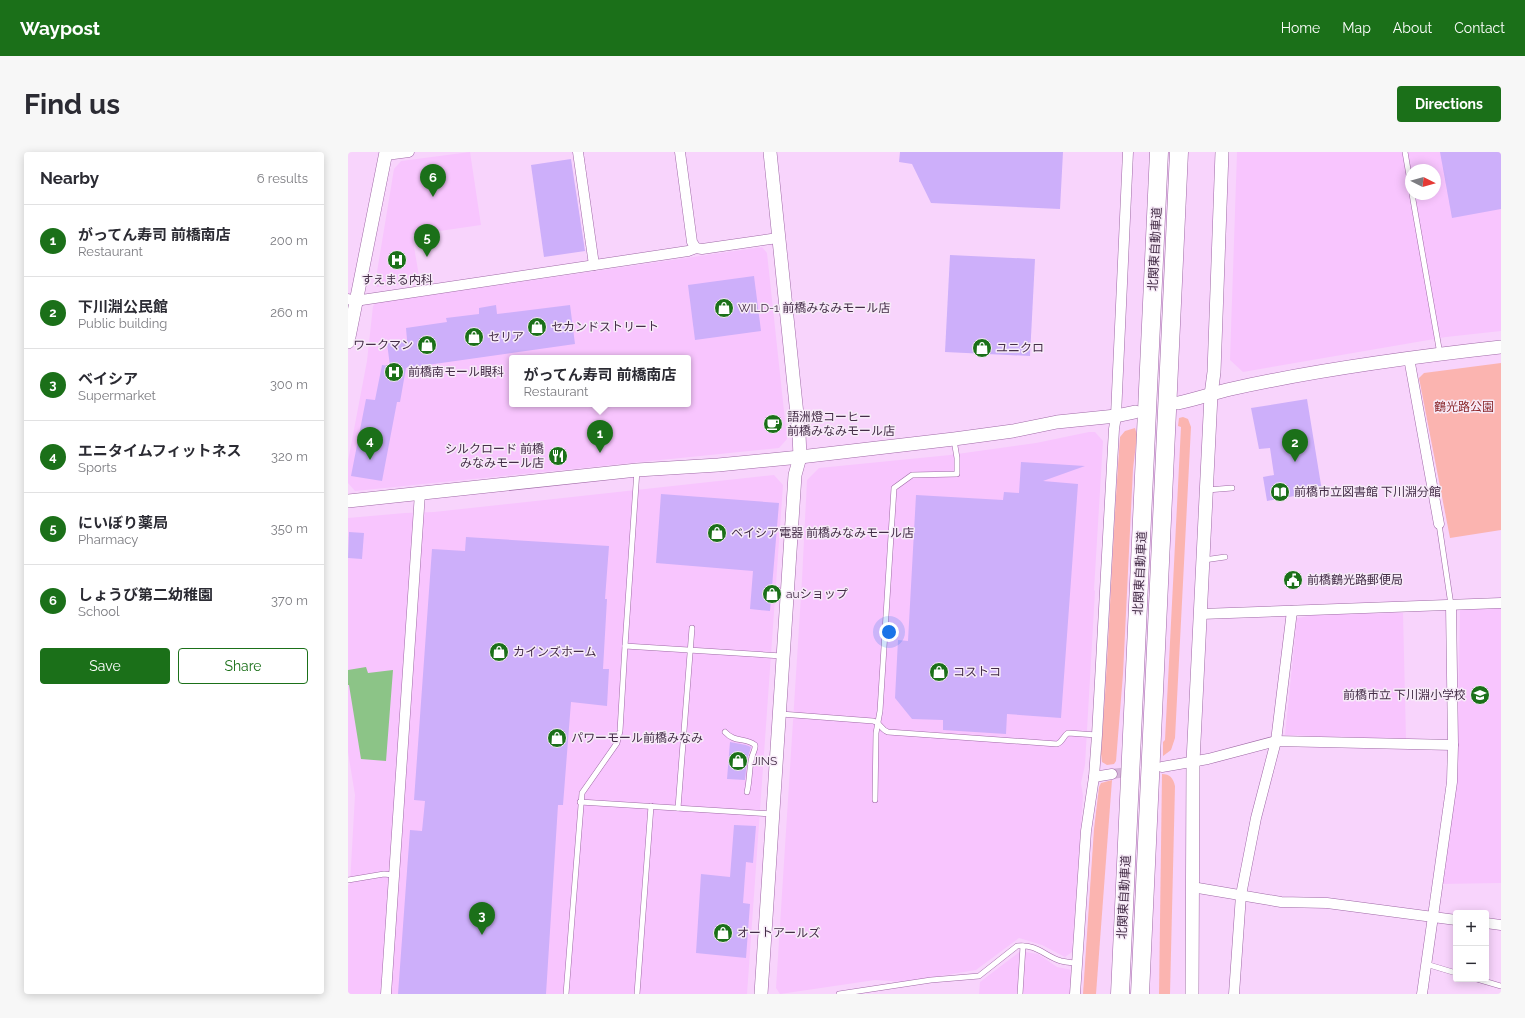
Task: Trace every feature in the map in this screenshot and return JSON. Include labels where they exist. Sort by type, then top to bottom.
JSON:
[{"type":"highway","name":"北関東自動車道","points":[[1120,994],[1159,152]]},
{"type":"highway","name":"北関東自動車道","points":[[1140,994],[1147,815],[1179,152]]},
{"type":"highway","points":[[1147,815],[1149,994]]},
{"type":"highway","points":[[1108,994],[1127,836]]},
{"type":"street","points":[[348,342],[352,300],[386,154],[409,152]]},
{"type":"street","points":[[578,152],[594,265]]},
{"type":"street","points":[[680,152],[692,242],[696,248]]},
{"type":"street","points":[[761,994],[795,475],[800,457],[799,434],[770,152]]},
{"type":"street","points":[[1075,994],[1086,831],[1094,777],[1097,735],[1114,429],[1116,416],[1128,152]]},
{"type":"street","points":[[1192,994],[1193,762],[1201,614],[1202,560],[1211,395],[1214,372],[1222,152]]},
{"type":"street","points":[[352,300],[688,251],[696,248],[702,249],[778,238]]},
{"type":"street","points":[[1178,403],[1326,371],[1409,358],[1501,347]]},
{"type":"street","points":[[1409,358],[1438,524]]},
{"type":"street","points":[[348,501],[637,470],[718,465],[800,457],[954,439],[1013,431],[1057,422],[1116,416],[1135,412]]},
{"type":"street","points":[[386,994],[420,493]]},
{"type":"street","points":[[1201,614],[1501,603]]},
{"type":"street","points":[[1422,994],[1452,782],[1453,745],[1451,605]]},
{"type":"street","points":[[1234,994],[1241,895],[1256,818],[1276,741],[1292,610]]},
{"type":"street","points":[[1162,767],[1193,762],[1276,741],[1453,745]]},
{"type":"street","points":[[1094,777],[1112,774]]},
{"type":"street","points":[[1192,887],[1281,902],[1327,903],[1453,920]]},
{"type":"street","points":[[1489,923],[1501,925]]},
{"type":"lane","points":[[1405,152],[1407,164]]},
{"type":"lane","points":[[1413,200],[1440,354]]},
{"type":"lane","points":[[875,800],[876,733],[881,699],[894,488],[912,475],[956,474],[957,458],[954,439]]},
{"type":"lane","points":[[566,994],[580,802],[582,793],[619,738],[637,470]]},
{"type":"lane","points":[[1207,490],[1232,488]]},
{"type":"lane","points":[[1438,524],[1451,605]]},
{"type":"lane","points":[[1202,560],[1225,557]]},
{"type":"lane","points":[[678,808],[692,628]]},
{"type":"lane","points":[[624,646],[783,656]]},
{"type":"lane","points":[[779,714],[873,720],[888,732],[1057,744],[1062,741],[1064,736],[1068,733],[1097,735]]},
{"type":"lane","points":[[725,732],[729,738],[751,742],[755,745],[747,792]]},
{"type":"lane","points":[[580,802],[773,814]]},
{"type":"lane","points":[[637,994],[651,806]]},
{"type":"lane","points":[[348,880],[384,874],[393,875]]},
{"type":"lane","points":[[839,994],[931,980],[979,976],[1017,946],[1038,949],[1062,961],[1077,963]]},
{"type":"lane","points":[[1020,994],[1024,946]]},
{"type":"lane","points":[[1426,964],[1453,972]]},
{"type":"lane","points":[[1487,982],[1501,986]]},
{"type":"shaded area","points":[[470,152],[481,225],[412,235],[420,282],[377,287],[375,284],[394,169],[401,161]]},
{"type":"shaded area","points":[[1237,152],[1501,152],[1501,331],[1446,337],[1243,372],[1230,360]]},
{"type":"shaded area","points":[[762,247],[767,253],[787,439],[779,448],[355,491],[348,483],[348,461],[367,361],[373,306],[376,303]]},
{"type":"shaded area","points":[[1095,432],[1103,441],[1085,765],[1081,783],[1083,796],[1072,952],[1065,957],[1042,945],[1019,938],[976,970],[905,982],[875,980],[780,994],[776,988],[807,480],[819,468],[950,455],[1036,443]]},
{"type":"shaded area","name":"パワーモール前橋みなみ","points":[[774,475],[783,485],[747,994],[348,994],[348,885],[350,884],[355,795],[348,752],[348,518],[434,512]]},
{"type":"shaded area","name":"前橋市立 下川淵小学校","points":[[1501,608],[1501,883],[1442,884],[1457,781],[1460,609]]},
{"type":"shaded area","points":[[1403,613],[1406,739],[1285,735],[1297,618],[1321,614]]},
{"type":"shaded area","points":[[366,667],[368,673],[393,670],[386,761],[361,759],[348,685],[348,670]]},
{"type":"shaded area","points":[[1022,950],[1018,994],[979,994],[980,982]]},
{"type":"shaded area","points":[[1025,952],[1038,954],[1057,967],[1072,970],[1070,994],[1022,994]]},
{"type":"green space","name":"鶴光路公園","points":[[1501,363],[1501,530],[1450,538],[1419,378],[1424,373]]},
{"type":"green space","points":[[1183,417],[1188,419],[1191,427],[1175,738],[1171,750],[1163,756],[1181,427],[1178,426],[1179,418]]},
{"type":"green space","points":[[1135,428],[1137,435],[1133,469],[1123,674],[1116,761],[1114,764],[1107,765],[1102,762],[1101,754],[1120,437],[1125,431]]},
{"type":"green space","points":[[1162,774],[1171,777],[1175,786],[1170,994],[1159,994]]},
{"type":"green space","points":[[1112,780],[1096,994],[1083,994],[1094,829],[1099,787],[1101,783]]},
{"type":"building","points":[[900,152],[1063,152],[1060,209],[931,203],[912,164],[899,162]]},
{"type":"building","points":[[1440,152],[1501,152],[1501,209],[1452,218]]},
{"type":"building","points":[[571,159],[585,251],[544,257],[531,165]]},
{"type":"building","points":[[950,255],[1035,259],[1030,356],[945,352]]},
{"type":"building","name":"WILD-1 前橋みなみモール店","points":[[754,276],[761,331],[695,340],[688,285]]},
{"type":"building","points":[[496,305],[497,314],[570,305],[575,344],[406,368],[400,402],[397,402],[382,481],[351,476],[366,399],[375,400],[382,365],[390,366],[387,343],[407,340],[406,328],[447,322],[446,318],[479,314],[479,308]]},
{"type":"building","points":[[1307,399],[1322,491],[1267,501],[1263,477],[1274,475],[1270,448],[1259,449],[1251,408]]},
{"type":"building","points":[[1021,462],[1085,466],[1043,481],[1078,484],[1061,718],[1007,714],[1006,734],[943,730],[943,720],[912,719],[895,698],[898,640],[908,641],[916,495],[1003,500],[1004,492],[1019,493]]},
{"type":"building","name":"ベイシア電器 前橋みなみモール店","points":[[661,494],[779,503],[770,611],[750,609],[753,571],[656,563]]},
{"type":"building","points":[[349,532],[364,533],[362,559],[348,558]]},
{"type":"building","points":[[466,537],[609,546],[605,599],[607,599],[603,669],[609,669],[607,706],[571,702],[563,805],[558,805],[546,994],[398,994],[410,830],[422,831],[425,801],[414,800],[432,549],[465,551]]},
{"type":"building","name":"JINS","points":[[730,742],[751,747],[747,760],[745,780],[727,779]]},
{"type":"building","name":"オートアールズ","points":[[734,825],[756,826],[753,863],[746,862],[743,903],[750,904],[746,958],[696,953],[701,874],[730,877]]},
{"type":"tunnel","points":[[1112,774],[1154,768]]},
{"type":"place","name":"しょうび第二幼稚園","points":[[433,197]]},
{"type":"place","name":"にいぼり薬局","points":[[427,257]]},
{"type":"place","name":"すえまる内科","points":[[397,260]]},
{"type":"place","name":"WILD-1 前橋みなみモール店","points":[[724,308]]},
{"type":"place","name":"セカンドストリート","points":[[537,327]]},
{"type":"place","name":"セリア","points":[[474,337]]},
{"type":"place","name":"ワークマン","points":[[427,345]]},
{"type":"place","name":"ユニクロ","points":[[982,348]]},
{"type":"place","name":"前橋南モール眼科","points":[[394,372]]},
{"type":"place","name":"語洲燈コーヒー 前橋みなみモール店","points":[[773,424]]},
{"type":"place","name":"がってん寿司 前橋南店","points":[[600,453]]},
{"type":"place","name":"シルクロード 前橋 みなみモール店","points":[[558,456]]},
{"type":"place","name":"エニタイムフィットネス","points":[[370,460]]},
{"type":"place","name":"下川淵公民館","points":[[1295,462]]},
{"type":"place","name":"前橋市立図書館 下川淵分館","points":[[1280,492]]},
{"type":"place","name":"ベイシア電器 前橋みなみモール店","points":[[717,533]]},
{"type":"place","name":"前橋鶴光路郵便局","points":[[1293,580]]},
{"type":"place","name":"auショップ","points":[[772,594]]},
{"type":"place","name":"カインズホーム","points":[[499,652]]},
{"type":"place","name":"コストコ","points":[[939,672]]},
{"type":"place","name":"前橋市立 下川淵小学校","points":[[1480,695]]},
{"type":"place","name":"パワーモール前橋みなみ","points":[[557,738]]},
{"type":"place","name":"JINS","points":[[738,761]]},
{"type":"place","name":"オートアールズ","points":[[723,933]]},
{"type":"place","name":"ベイシア","points":[[482,935]]}]
